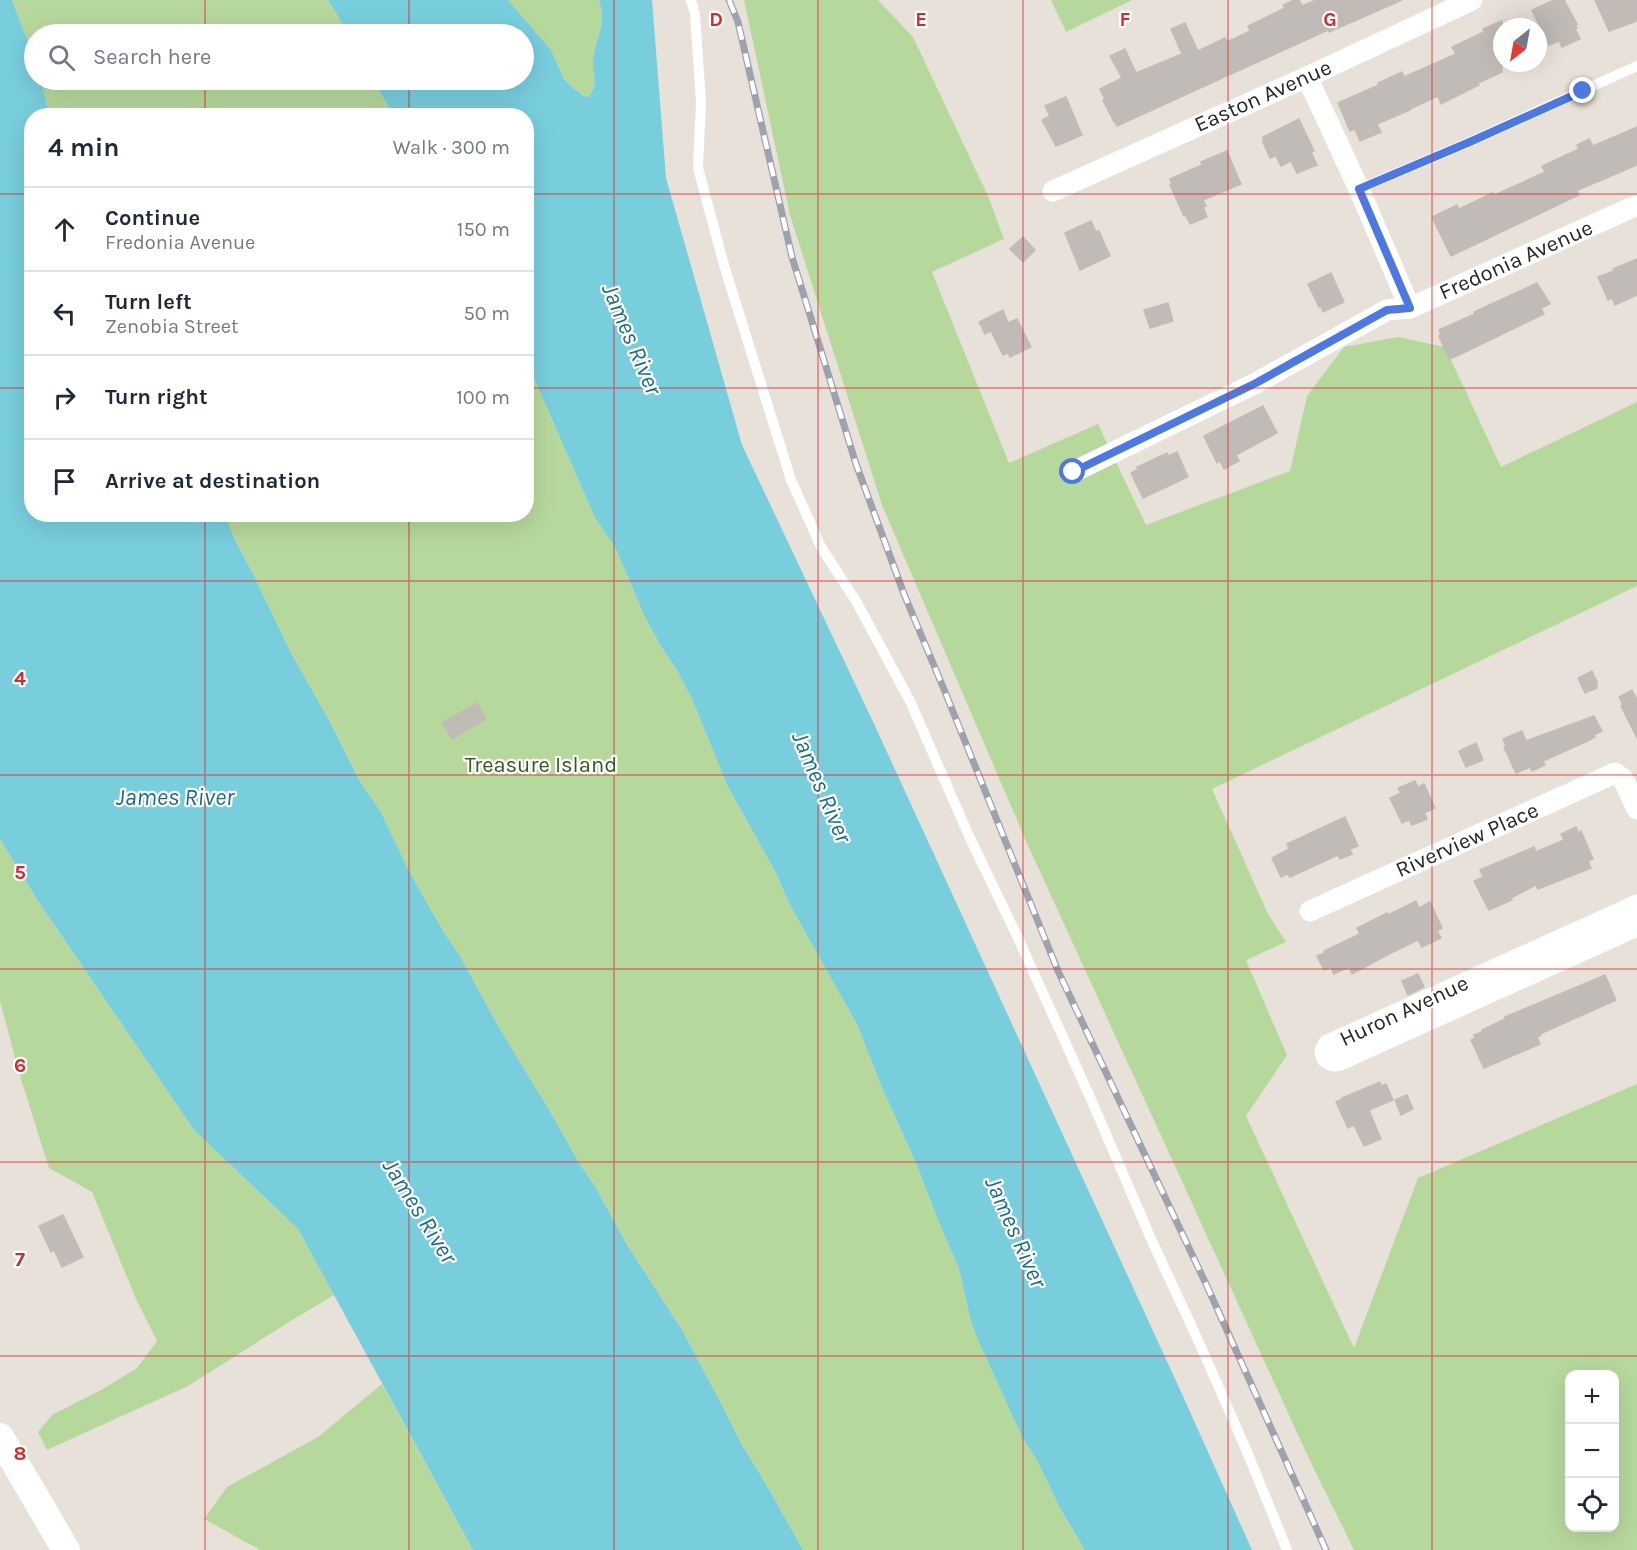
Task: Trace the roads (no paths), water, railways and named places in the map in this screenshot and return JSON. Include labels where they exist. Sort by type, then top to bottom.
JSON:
[{"type":"street","name":"Easton Avenue","points":[[1053,191],[1307,77],[1462,2]]},
{"type":"street","points":[[1307,77],[1359,189],[1410,308]]},
{"type":"street","name":"Fredonia Avenue","points":[[1073,472],[1256,383],[1387,310],[1410,308],[1637,205]]},
{"type":"street","name":"Riverview Place","points":[[1310,911],[1615,773],[1623,779],[1637,809]]},
{"type":"street","name":"Huron Avenue","points":[[1637,905],[1334,1042],[1328,1045],[1325,1052],[1327,1058],[1333,1061],[1340,1060],[1637,926]]},
{"type":"street","points":[[0,1437],[66,1550]]},
{"type":"lane","points":[[691,0],[695,14],[701,102],[698,168],[724,265],[791,480],[821,547],[856,601],[910,701],[969,836],[1081,1075],[1152,1241],[1203,1349],[1287,1550]]},
{"type":"lane","points":[[1359,189],[1472,141],[1637,66]]},
{"type":"water","name":"James River","points":[[0,0],[12,0],[24,32],[24,90],[43,90],[47,108],[24,108],[24,522],[228,522],[291,653],[329,720],[359,780],[381,812],[428,905],[460,956],[497,1024],[579,1163],[596,1188],[626,1243],[682,1330],[742,1445],[803,1550],[473,1550],[298,1229],[194,1130],[38,901],[0,839]]},
{"type":"water","name":"James River","points":[[328,0],[508,0],[529,24],[343,24]]},
{"type":"water","name":"James River","points":[[599,0],[652,0],[666,178],[742,445],[875,726],[1252,1550],[1085,1550],[1060,1508],[1038,1462],[1022,1437],[978,1340],[971,1322],[959,1269],[858,1026],[790,905],[776,873],[727,785],[692,699],[644,615],[615,547],[595,518],[534,378],[534,108],[389,108],[379,90],[534,90],[534,30],[551,50],[564,79],[588,97],[595,83],[594,55],[602,19]]},
{"type":"railway","points":[[729,0],[738,22],[792,257],[856,464],[904,594],[1058,971],[1206,1284],[1326,1550]]},
{"type":"park label","name":"Treasure Island","points":[[541,765]]}]
